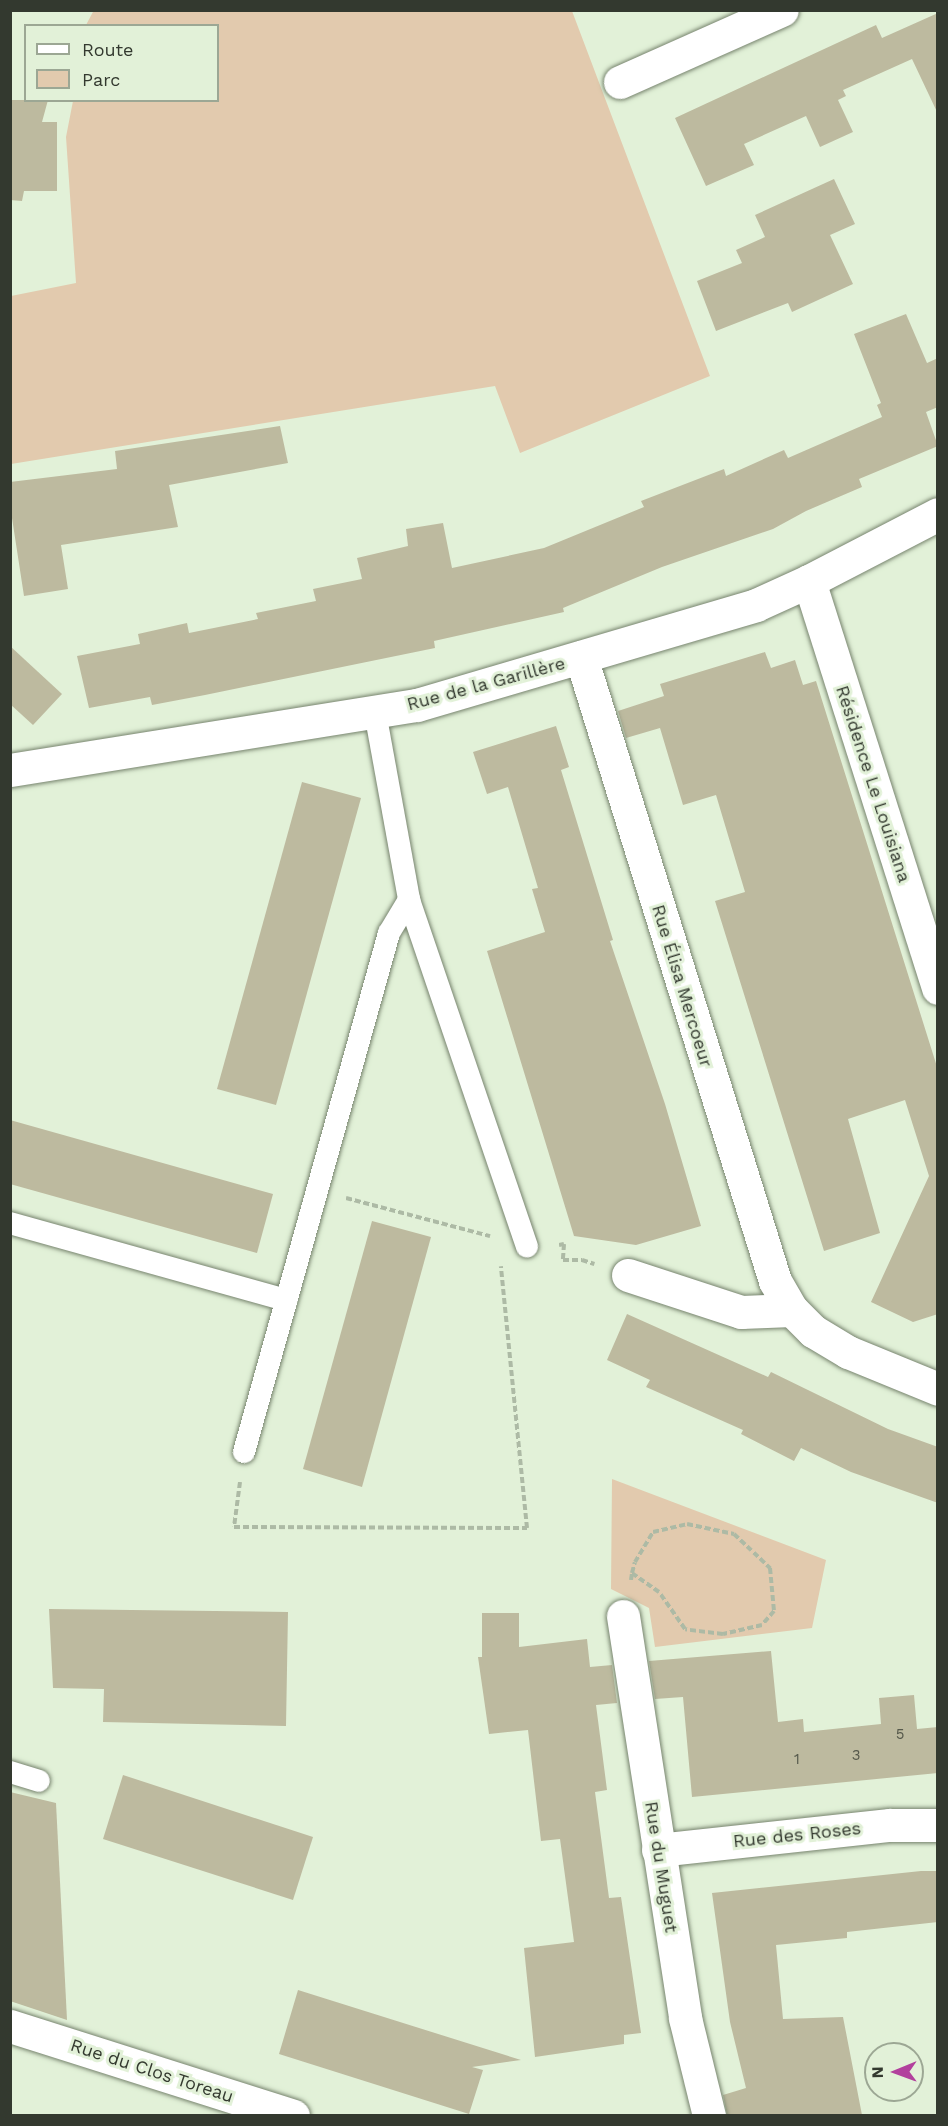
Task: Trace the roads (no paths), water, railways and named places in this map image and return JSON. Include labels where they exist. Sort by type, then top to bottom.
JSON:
[{"type":"street","points":[[620,82],[782,10]]},
{"type":"street","name":"Rue de la Garillère","points":[[10,770],[417,705],[756,605],[809,581],[938,514]]},
{"type":"street","name":"Résidence Le Louisiana","points":[[809,581],[938,988]]},
{"type":"street","name":"Rue Élisa Mercoeur","points":[[581,657],[775,1281],[792,1310],[813,1331],[848,1352],[938,1389]]},
{"type":"street","points":[[628,1275],[741,1312],[792,1310]]},
{"type":"street","name":"Rue du Muguet","points":[[623,1616],[685,2018],[709,2115]]},
{"type":"street","name":"Rue des Roses","points":[[658,1850],[890,1825],[938,1825]]},
{"type":"street","name":"Rue du Clos Toreau","points":[[10,2026],[293,2115]]},
{"type":"lane","points":[[375,712],[409,900],[527,1246]]},
{"type":"lane","points":[[244,1452],[389,933],[409,900]]},
{"type":"lane","points":[[10,1223],[286,1300]]},
{"type":"lane","points":[[10,1772],[39,1781]]}]
